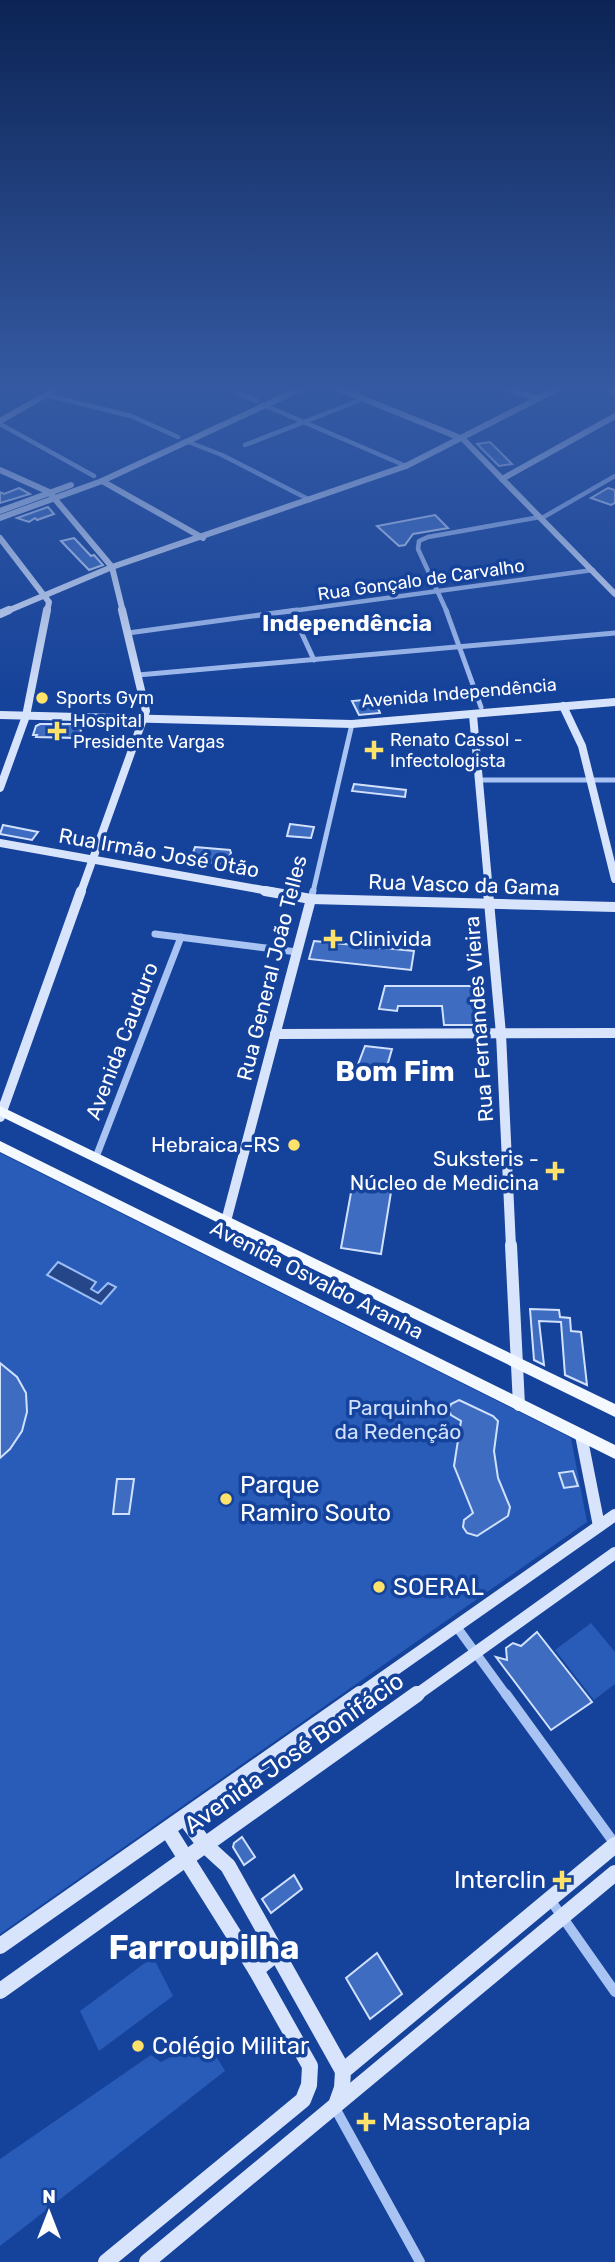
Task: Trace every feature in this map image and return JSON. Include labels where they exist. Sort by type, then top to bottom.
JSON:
[{"type":"main road","name":"Avenida Osvaldo Aranha","points":[[1,1113],[615,1411]]},
{"type":"main road","name":"Avenida Osvaldo Aranha","points":[[0,1146],[615,1451]]},
{"type":"street","points":[[1,1113],[146,711],[112,567],[49,495]]},
{"type":"street","points":[[0,519],[55,495]]},
{"type":"street","points":[[0,511],[57,495]]},
{"type":"street","points":[[126,495],[203,538]]},
{"type":"street","points":[[299,495],[310,500]]},
{"type":"street","points":[[0,614],[112,567],[325,495]]},
{"type":"street","points":[[519,495],[615,594]]},
{"type":"street","points":[[481,707],[440,592],[418,549],[419,541],[428,537],[542,516],[581,495]]},
{"type":"street","points":[[0,538],[49,602],[26,716],[0,788]]},
{"type":"street","name":"Rua Gonçalo de Carvalho","points":[[128,633],[593,570]]},
{"type":"street","points":[[292,612],[314,660]]},
{"type":"street","points":[[138,675],[615,634]]},
{"type":"street","name":"Avenida Independência","points":[[306,723],[615,695]]},
{"type":"street","name":"Avenida Independência","points":[[0,715],[352,724],[615,702]]},
{"type":"street","points":[[563,706],[582,746],[615,879]]},
{"type":"street","name":"Rua Fernandes Vieira","points":[[472,715],[501,1034],[519,1405]]},
{"type":"street","name":"Rua General João Telles","points":[[226,1221],[311,899],[352,724]]},
{"type":"street","points":[[480,780],[615,780]]},
{"type":"street","name":"Rua Irmão José Otão","points":[[0,843],[311,899]]},
{"type":"street","name":"Rua Vasco da Gama","points":[[311,899],[615,907]]},
{"type":"street","name":"Avenida Cauduro","points":[[155,934],[297,952]]},
{"type":"street","name":"Avenida Cauduro","points":[[96,1157],[181,937]]},
{"type":"street","points":[[275,1034],[615,1033]]},
{"type":"street","points":[[581,1435],[599,1526]]},
{"type":"street","name":"Avenida José Bonifácio","points":[[0,1946],[615,1515]]},
{"type":"street","name":"Avenida José Bonifácio","points":[[0,1991],[615,1553]]},
{"type":"street","points":[[343,2071],[615,1844],[456,1626]]},
{"type":"street","points":[[185,1818],[205,1845],[228,1867],[343,2071],[342,2088],[335,2108],[420,2262]]},
{"type":"street","points":[[106,2262],[303,2100],[309,2085],[310,2066],[257,1970],[168,1830]]},
{"type":"street","points":[[147,2262],[615,1873]]},
{"type":"street","points":[[548,1898],[615,1992]]},
{"type":"street","points":[[257,1970],[278,1952]]},
{"type":"green space","name":"Parquinho da Redenção","points":[[0,1153],[571,1438],[587,1522],[0,1934]]},
{"type":"green space","points":[[591,1623],[615,1652],[615,1684],[594,1700],[555,1650]]},
{"type":"green space","points":[[153,1957],[173,1996],[99,2051],[80,2011]]},
{"type":"green space","points":[[206,2039],[225,2071],[0,2246],[0,2159],[151,2055],[161,2062]]},
{"type":"shaded area","points":[[58,1262],[96,1282],[91,1289],[98,1293],[108,1283],[116,1287],[101,1304],[47,1275]]},
{"type":"building","points":[[0,495],[28,495],[0,503]]},
{"type":"building","points":[[597,495],[615,495],[615,503],[611,505],[591,498]]},
{"type":"building","points":[[48,507],[54,514],[29,522],[17,518]]},
{"type":"building","points":[[435,515],[448,528],[413,534],[405,545],[399,546],[377,526]]},
{"type":"building","points":[[74,538],[103,565],[89,570],[61,541]]},
{"type":"building","points":[[374,699],[380,713],[359,715],[352,701]]},
{"type":"building","name":"Hospital Presidente Vargas","points":[[78,724],[82,727],[79,736],[74,738],[36,737],[37,735],[33,735],[36,726]]},
{"type":"building","points":[[354,784],[406,790],[405,797],[352,791]]},
{"type":"building","points":[[290,824],[314,827],[311,838],[287,836]]},
{"type":"building","points":[[3,825],[38,832],[32,840],[0,834]]},
{"type":"building","points":[[195,847],[230,850],[231,853],[226,864],[190,861]]},
{"type":"building","points":[[314,941],[414,951],[411,970],[309,959]]},
{"type":"building","points":[[385,986],[480,986],[487,1025],[444,1025],[442,1006],[398,1006],[397,1011],[379,1009]]},
{"type":"building","points":[[365,1046],[392,1049],[383,1080],[354,1075]]},
{"type":"building","points":[[352,1187],[391,1192],[381,1254],[341,1248]]},
{"type":"building","points":[[530,1309],[559,1310],[560,1317],[570,1318],[571,1331],[581,1332],[587,1385],[565,1375],[561,1322],[539,1321],[544,1365],[534,1360]]},
{"type":"building","points":[[0,1363],[17,1377],[26,1393],[27,1412],[22,1431],[0,1458]]},
{"type":"building","points":[[459,1400],[498,1421],[494,1451],[498,1478],[510,1507],[508,1516],[477,1536],[467,1533],[463,1527],[464,1520],[473,1513],[454,1466],[461,1421],[451,1415],[449,1410],[451,1404]]},
{"type":"building","points":[[573,1471],[578,1486],[564,1488],[559,1473]]},
{"type":"building","points":[[117,1479],[134,1479],[129,1514],[113,1514]]},
{"type":"building","points":[[537,1632],[592,1702],[551,1730],[496,1657],[507,1660],[506,1648],[513,1643],[521,1646]]},
{"type":"building","points":[[242,1837],[255,1857],[244,1865],[233,1847]]},
{"type":"building","points":[[294,1875],[302,1889],[271,1913],[262,1899]]},
{"type":"building","points":[[377,1953],[402,1994],[370,2019],[346,1978]]},
{"type":"place","name":"Sports Gym","points":[[42,698]]},
{"type":"place","name":"Hospital Presidente Vargas","points":[[57,731]]},
{"type":"place","name":"Renato Cassol - Infectologista","points":[[374,750]]},
{"type":"place","name":"Clinivida","points":[[333,939]]},
{"type":"place","name":"Hebraica -RS","points":[[294,1145]]},
{"type":"place","name":"Suksteris - Núcleo de Medicina","points":[[555,1171]]},
{"type":"place","name":"Parque Ramiro Souto","points":[[226,1499]]},
{"type":"place","name":"SOERAL","points":[[379,1587]]},
{"type":"place","name":"Interclin","points":[[562,1880]]},
{"type":"place","name":"Colégio Militar","points":[[138,2046]]},
{"type":"place","name":"Massoterapia","points":[[366,2122]]},
{"type":"district","name":"Independência","points":[[347,623]]},
{"type":"district","name":"Bom Fim","points":[[395,1071]]},
{"type":"district","name":"Farroupilha","points":[[204,1947]]}]
